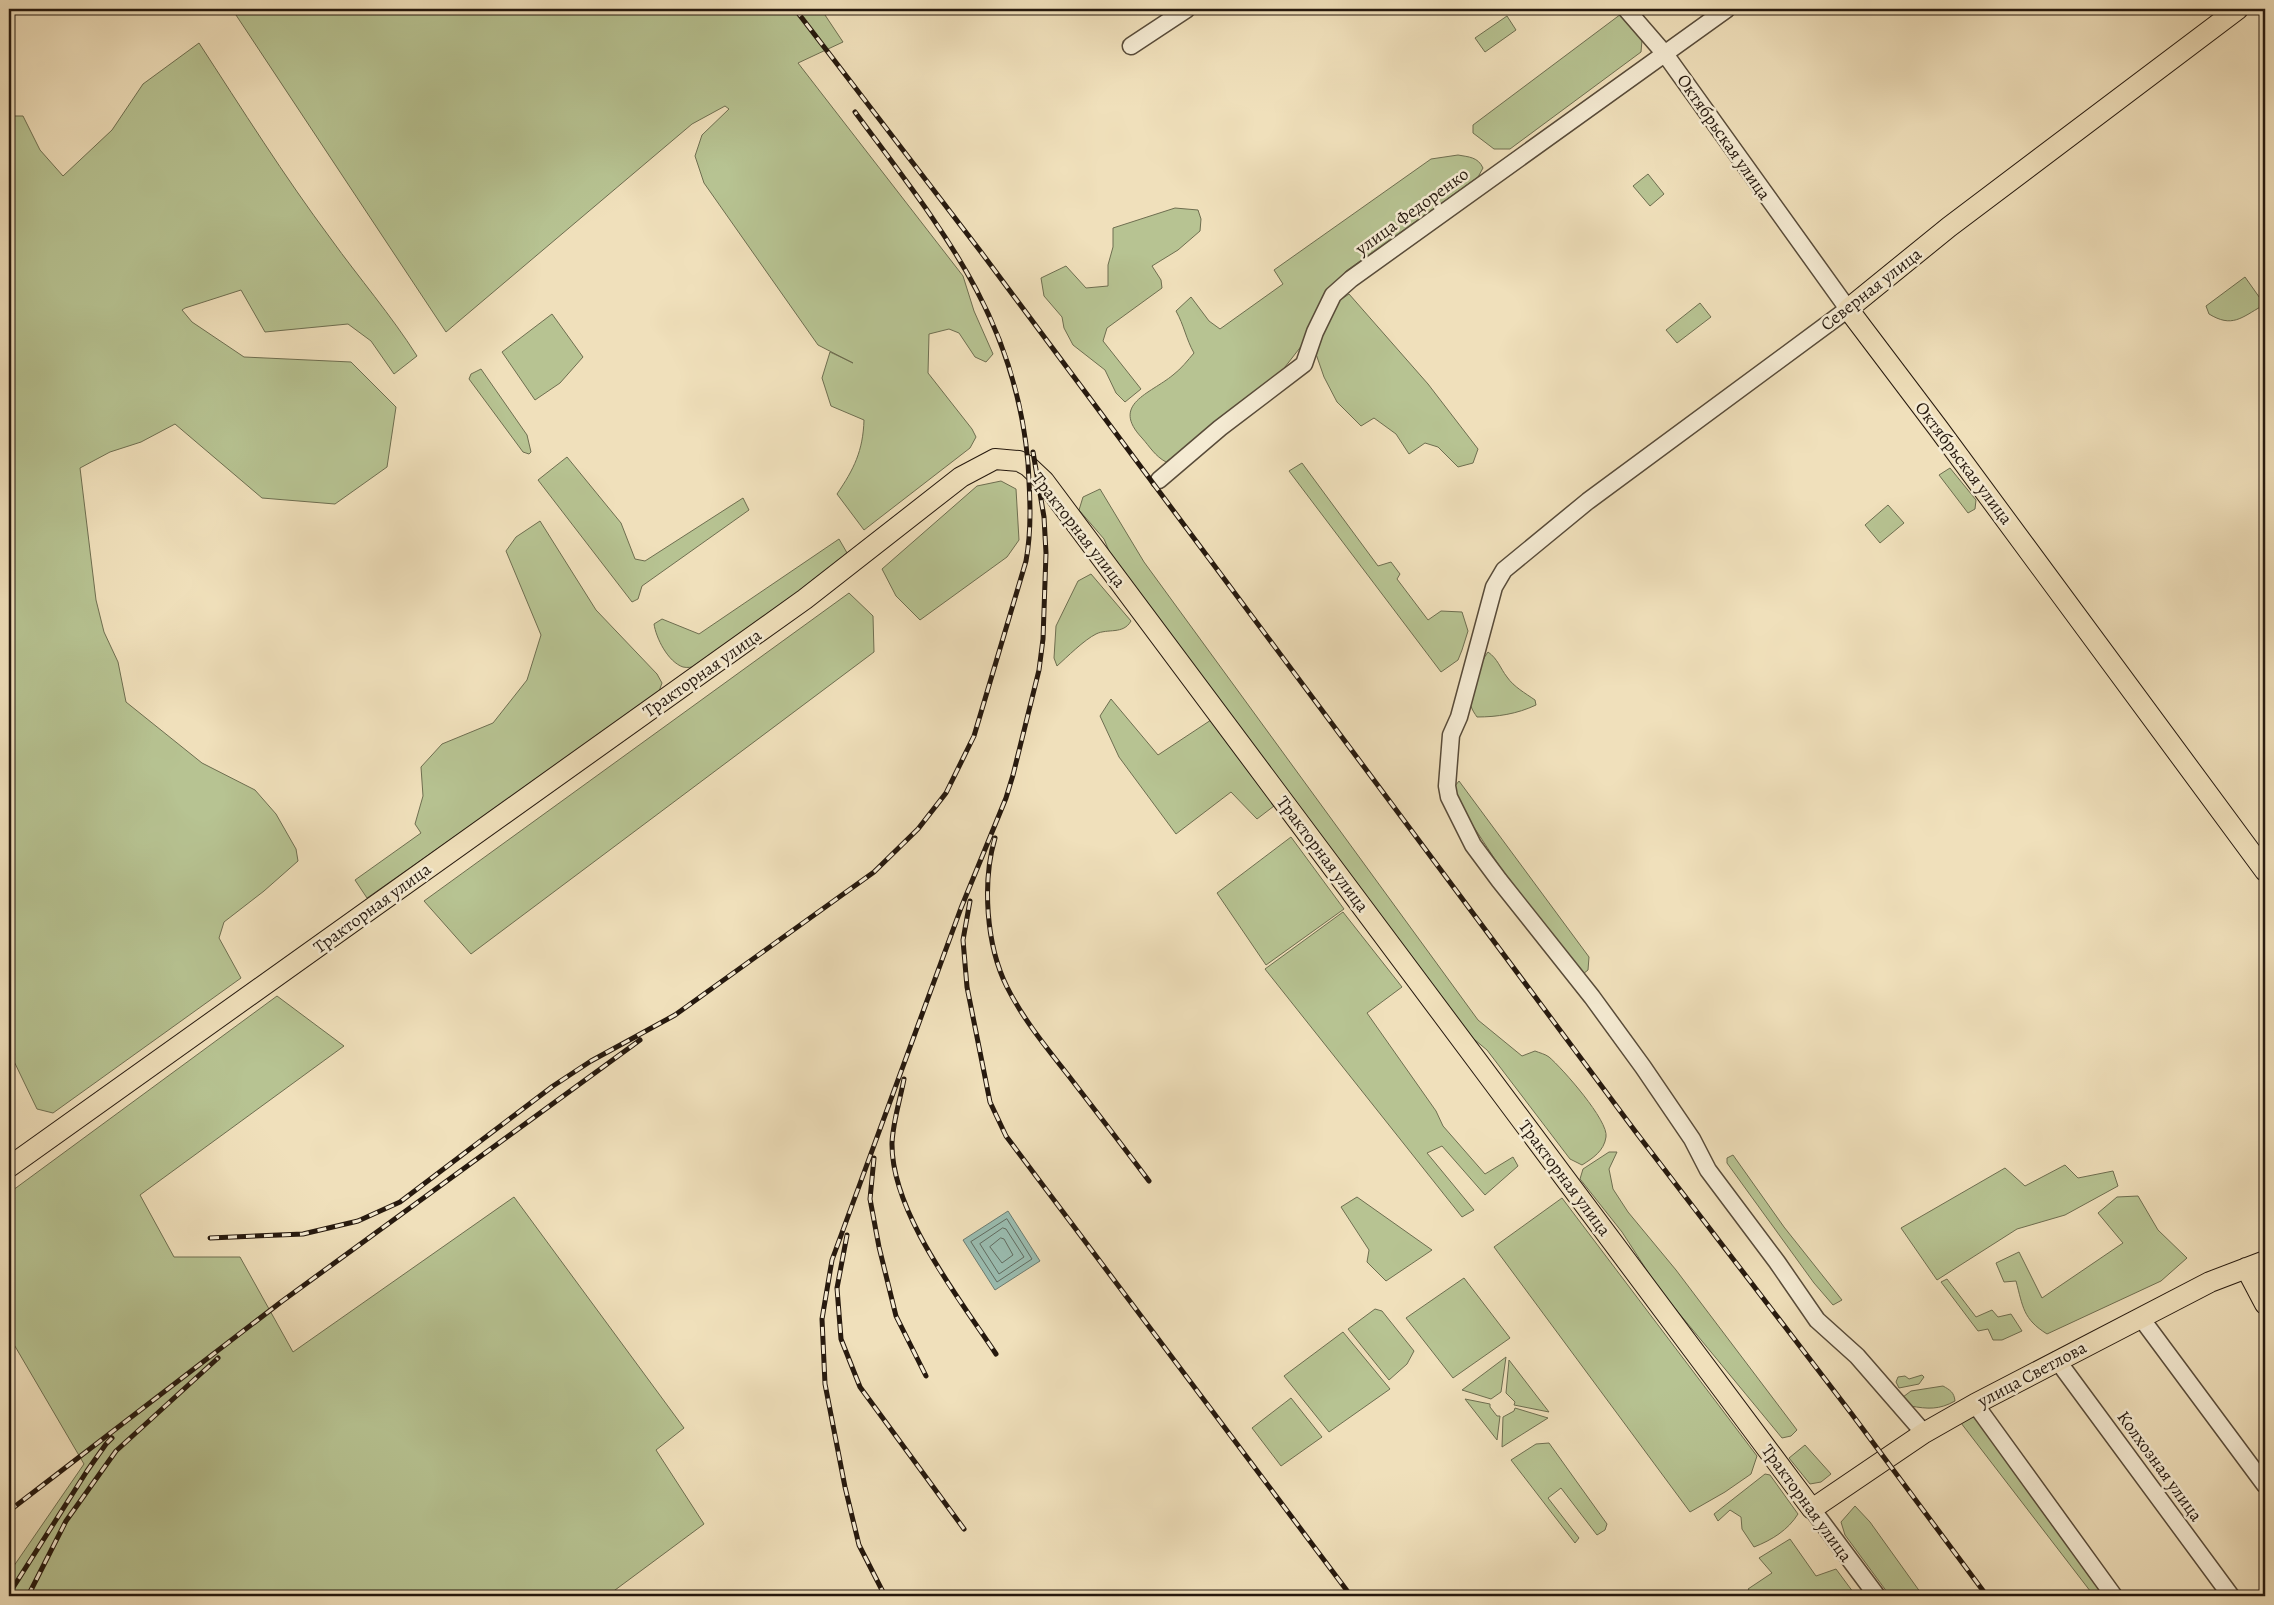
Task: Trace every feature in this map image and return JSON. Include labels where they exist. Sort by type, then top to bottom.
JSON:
[{"type":"main road","name":"Северная улица","points":[[1848,309],[1949,227],[2238,9]]},
{"type":"main road","name":"Октябрьская улица","points":[[1848,309],[2265,871]]},
{"type":"main road","name":"Тракторная улица","points":[[9,1167],[805,600],[961,477],[995,460],[1019,461],[1028,466],[1044,481],[1812,1509]]},
{"type":"main road","name":"улица Светлова","points":[[1812,1509],[1924,1433],[1975,1404],[2210,1282],[2265,1261]]},
{"type":"main road","points":[[2246,1268],[2265,1304]]},
{"type":"street","points":[[1131,46],[1187,9]]},
{"type":"street","name":"Октябрьская улица","points":[[1626,9],[1665,54],[1848,309]]},
{"type":"street","name":"улица Федоренко","points":[[1159,480],[1220,428],[1304,364],[1315,332],[1333,295],[1351,280],[1727,9]]},
{"type":"street","name":"Северная улица","points":[[1848,309],[1596,495],[1504,570],[1494,587],[1459,717],[1451,735],[1447,786],[1449,798],[1474,844],[1494,873],[1592,997],[1643,1067],[1692,1139],[1708,1170],[1777,1262],[1817,1320],[1856,1356],[1924,1433]]},
{"type":"street","points":[[2141,1318],[2265,1485]]},
{"type":"street","name":"Колхозная улица","points":[[2057,1360],[2231,1596]]},
{"type":"street","points":[[1975,1404],[2114,1596]]},
{"type":"street","name":"Тракторная улица","points":[[1812,1509],[1877,1596]]},
{"type":"green space","points":[[232,9],[821,9],[843,42],[798,63],[963,276],[974,311],[993,354],[986,362],[975,357],[959,333],[949,329],[929,334],[928,373],[972,429],[976,437],[970,448],[864,530],[837,494],[860,450],[864,420],[831,406],[822,378],[830,352],[853,363],[818,345],[704,183],[695,156],[702,135],[729,109],[725,106],[692,124],[446,332]]},
{"type":"green space","points":[[1621,14],[1642,40],[1641,52],[1510,149],[1494,149],[1473,133],[1473,125]]},
{"type":"green space","points":[[1507,16],[1516,30],[1485,52],[1475,38]]},
{"type":"green space","points":[[199,43],[297,191],[417,356],[394,374],[371,341],[348,324],[265,332],[241,290],[185,308],[182,310],[192,322],[244,357],[351,362],[396,407],[387,467],[335,504],[262,498],[175,424],[141,442],[110,452],[80,468],[96,600],[104,632],[118,662],[126,702],[202,763],[255,790],[276,814],[296,849],[298,861],[264,891],[224,922],[219,938],[241,978],[53,1113],[37,1109],[9,1051],[9,116],[23,116],[40,150],[63,176],[112,130],[143,84]]},
{"type":"green space","points":[[1458,155],[1473,158],[1481,164],[1483,168],[1478,177],[1346,271],[1326,296],[1306,340],[1278,376],[1166,462],[1162,460],[1133,426],[1130,416],[1132,408],[1137,401],[1176,373],[1194,353],[1176,311],[1191,297],[1209,321],[1220,329],[1283,284],[1274,270],[1431,159]]},
{"type":"green space","points":[[1648,174],[1664,194],[1650,206],[1633,186]]},
{"type":"green space","points":[[1175,208],[1198,210],[1201,219],[1200,231],[1178,250],[1152,266],[1161,280],[1162,288],[1107,328],[1103,341],[1141,389],[1125,402],[1116,393],[1105,370],[1073,345],[1064,328],[1062,317],[1044,296],[1041,278],[1066,266],[1086,288],[1108,286],[1108,265],[1113,247],[1113,228]]},
{"type":"green space","points":[[2245,277],[2262,301],[2262,306],[2236,320],[2230,321],[2209,314],[2206,306]]},
{"type":"green space","points":[[1349,294],[1428,384],[1478,449],[1473,463],[1458,467],[1438,447],[1425,443],[1409,454],[1396,434],[1374,418],[1361,426],[1337,402],[1324,377],[1316,354],[1322,331],[1336,303]]},
{"type":"green space","points":[[1700,303],[1711,317],[1677,343],[1666,330]]},
{"type":"green space","points":[[552,314],[583,357],[560,383],[535,400],[502,352]]},
{"type":"green space","points":[[481,369],[527,435],[531,452],[529,454],[523,452],[469,379],[471,374]]},
{"type":"green space","points":[[567,457],[621,523],[635,559],[645,561],[743,498],[749,510],[642,586],[638,599],[632,602],[538,480]]},
{"type":"green space","points":[[1302,463],[1378,566],[1391,562],[1400,574],[1397,579],[1428,620],[1441,611],[1462,612],[1468,631],[1458,660],[1441,672],[1289,471]]},
{"type":"green space","points":[[1950,468],[1976,500],[1975,509],[1968,513],[1939,475]]},
{"type":"green space","points":[[1001,481],[1016,489],[1019,540],[1007,557],[920,620],[896,596],[882,569],[977,486]]},
{"type":"green space","points":[[1100,489],[1144,562],[1478,1020],[1522,1056],[1535,1051],[1549,1057],[1574,1083],[1593,1108],[1605,1129],[1606,1137],[1603,1146],[1590,1160],[1582,1165],[1570,1159],[1487,1050],[1469,1035],[1109,551],[1104,539],[1079,510],[1083,497]]},
{"type":"green space","points":[[1888,505],[1904,523],[1880,543],[1865,525]]},
{"type":"green space","points":[[540,521],[596,610],[657,674],[662,683],[658,694],[367,898],[355,880],[421,833],[415,824],[423,796],[421,767],[442,744],[493,723],[527,680],[541,635],[506,551],[516,537]]},
{"type":"green space","points":[[839,539],[850,558],[696,667],[685,667],[678,664],[672,660],[664,649],[657,636],[654,624],[662,619],[699,634]]},
{"type":"green space","points":[[1091,574],[1131,621],[1120,630],[1101,632],[1091,637],[1057,666],[1054,658],[1056,626],[1078,581]]},
{"type":"green space","points":[[849,593],[873,616],[874,652],[471,954],[424,901]]},
{"type":"green space","points":[[1488,652],[1497,661],[1510,681],[1535,700],[1536,705],[1522,711],[1477,717],[1471,706],[1472,693],[1479,670]]},
{"type":"green space","points":[[1111,699],[1158,755],[1211,720],[1274,806],[1257,819],[1231,792],[1176,834],[1119,757],[1100,716]]},
{"type":"green space","points":[[1459,781],[1589,957],[1588,970],[1583,974],[1500,867],[1458,803],[1455,786]]},
{"type":"green space","points":[[1291,837],[1344,909],[1266,965],[1217,893]]},
{"type":"green space","points":[[1343,912],[1402,987],[1367,1013],[1436,1111],[1443,1126],[1485,1174],[1513,1157],[1518,1166],[1485,1195],[1442,1146],[1427,1153],[1474,1210],[1462,1217],[1265,969]]},
{"type":"green space","points":[[277,996],[344,1046],[140,1195],[174,1257],[240,1257],[293,1352],[514,1197],[684,1428],[656,1450],[704,1524],[607,1596],[9,1596],[9,1573],[84,1464],[9,1336],[9,1193]]},
{"type":"green space","points":[[1609,1152],[1617,1152],[1609,1169],[1613,1189],[1628,1212],[1676,1270],[1797,1430],[1791,1436],[1782,1438],[1659,1289],[1622,1232],[1580,1179],[1583,1169]]},
{"type":"green space","points":[[1733,1155],[1784,1227],[1842,1300],[1833,1305],[1814,1283],[1727,1163],[1727,1158]]},
{"type":"green space","points":[[2065,1165],[2078,1178],[2113,1171],[2118,1186],[2065,1215],[2017,1229],[1937,1280],[1901,1228],[2005,1168],[2025,1186]]},
{"type":"green space","points":[[2138,1196],[2158,1230],[2187,1258],[2161,1281],[2047,1334],[2033,1323],[2025,1312],[2016,1281],[2004,1282],[1996,1263],[2019,1252],[2042,1298],[2123,1243],[2098,1213],[2117,1197]]},
{"type":"green space","points":[[1357,1197],[1432,1250],[1386,1281],[1367,1262],[1369,1250],[1341,1207]]},
{"type":"green space","points":[[1562,1198],[1757,1456],[1751,1474],[1725,1492],[1690,1512],[1494,1247]]},
{"type":"green space","points":[[1464,1278],[1510,1338],[1453,1378],[1406,1318]]},
{"type":"green space","points":[[1947,1279],[1976,1317],[1992,1310],[1998,1317],[2011,1314],[2022,1331],[2002,1340],[1993,1340],[1988,1329],[1978,1331],[1941,1282]]},
{"type":"green space","points":[[1375,1309],[1382,1311],[1414,1351],[1407,1364],[1389,1380],[1348,1329]]},
{"type":"green space","points":[[1343,1332],[1390,1389],[1329,1432],[1284,1376]]},
{"type":"green space","points":[[1506,1357],[1501,1392],[1491,1399],[1462,1390]]},
{"type":"green space","points":[[1509,1360],[1549,1412],[1514,1405],[1515,1402],[1506,1393]]},
{"type":"green space","points":[[1922,1375],[1924,1377],[1919,1384],[1899,1388],[1896,1382],[1898,1377],[1905,1376],[1909,1379]]},
{"type":"green space","points":[[1943,1386],[1954,1395],[1955,1401],[1944,1406],[1928,1408],[1910,1406],[1903,1397],[1911,1391]]},
{"type":"green space","points":[[1291,1398],[1322,1437],[1281,1466],[1252,1428]]},
{"type":"green space","points":[[1465,1399],[1490,1404],[1490,1407],[1497,1416],[1500,1416],[1497,1440]]},
{"type":"green space","points":[[1515,1408],[1548,1418],[1502,1447],[1503,1417],[1514,1411]]},
{"type":"green space","points":[[1975,1414],[2109,1596],[2094,1596],[1961,1423]]},
{"type":"green space","points":[[1549,1443],[1607,1524],[1605,1530],[1597,1535],[1561,1488],[1548,1498],[1579,1538],[1575,1543],[1511,1460],[1536,1444]]},
{"type":"green space","points":[[1805,1445],[1831,1474],[1821,1482],[1810,1484],[1789,1458]]},
{"type":"green space","points":[[1765,1474],[1770,1475],[1798,1514],[1779,1534],[1754,1547],[1742,1529],[1741,1517],[1730,1510],[1718,1521],[1714,1514]]},
{"type":"green space","points":[[1855,1506],[1870,1522],[1923,1596],[1890,1596],[1845,1535],[1841,1522]]},
{"type":"green space","points":[[1790,1539],[1816,1576],[1836,1569],[1856,1596],[1753,1596],[1748,1589],[1772,1573],[1759,1558]]},
{"type":"water","points":[[1008,1211],[1040,1261],[995,1290],[963,1240]]},
{"type":"railway","points":[[795,9],[981,252],[1635,1131],[1851,1413],[1987,1596]]},
{"type":"railway","points":[[210,1238],[303,1234],[358,1221],[400,1202],[553,1086],[591,1061],[675,1015],[874,872],[918,829],[946,793],[974,736],[1026,561],[1030,524],[1028,463],[1020,410],[1007,362],[990,317],[968,275],[943,234],[916,194],[855,112]]},
{"type":"railway","points":[[885,1596],[859,1545],[845,1487],[825,1384],[822,1319],[832,1260],[961,908],[1006,798],[1039,670],[1043,639],[1046,553],[1044,517],[1033,452]]},
{"type":"railway","points":[[995,838],[988,874],[988,913],[994,952],[1007,987],[1035,1032],[1149,1181]]},
{"type":"railway","points":[[970,901],[963,940],[967,987],[990,1102],[1006,1136],[1351,1596]]},
{"type":"railway","points":[[9,1511],[281,1302],[640,1040]]},
{"type":"railway","points":[[904,1079],[892,1143],[895,1170],[903,1197],[930,1253],[996,1354]]},
{"type":"railway","points":[[874,1158],[870,1199],[879,1247],[896,1316],[926,1376]]},
{"type":"railway","points":[[847,1235],[837,1288],[841,1339],[860,1387],[964,1529]]},
{"type":"railway","points":[[28,1596],[66,1521],[116,1451],[218,1358]]},
{"type":"railway","points":[[9,1594],[87,1471],[112,1438]]}]
